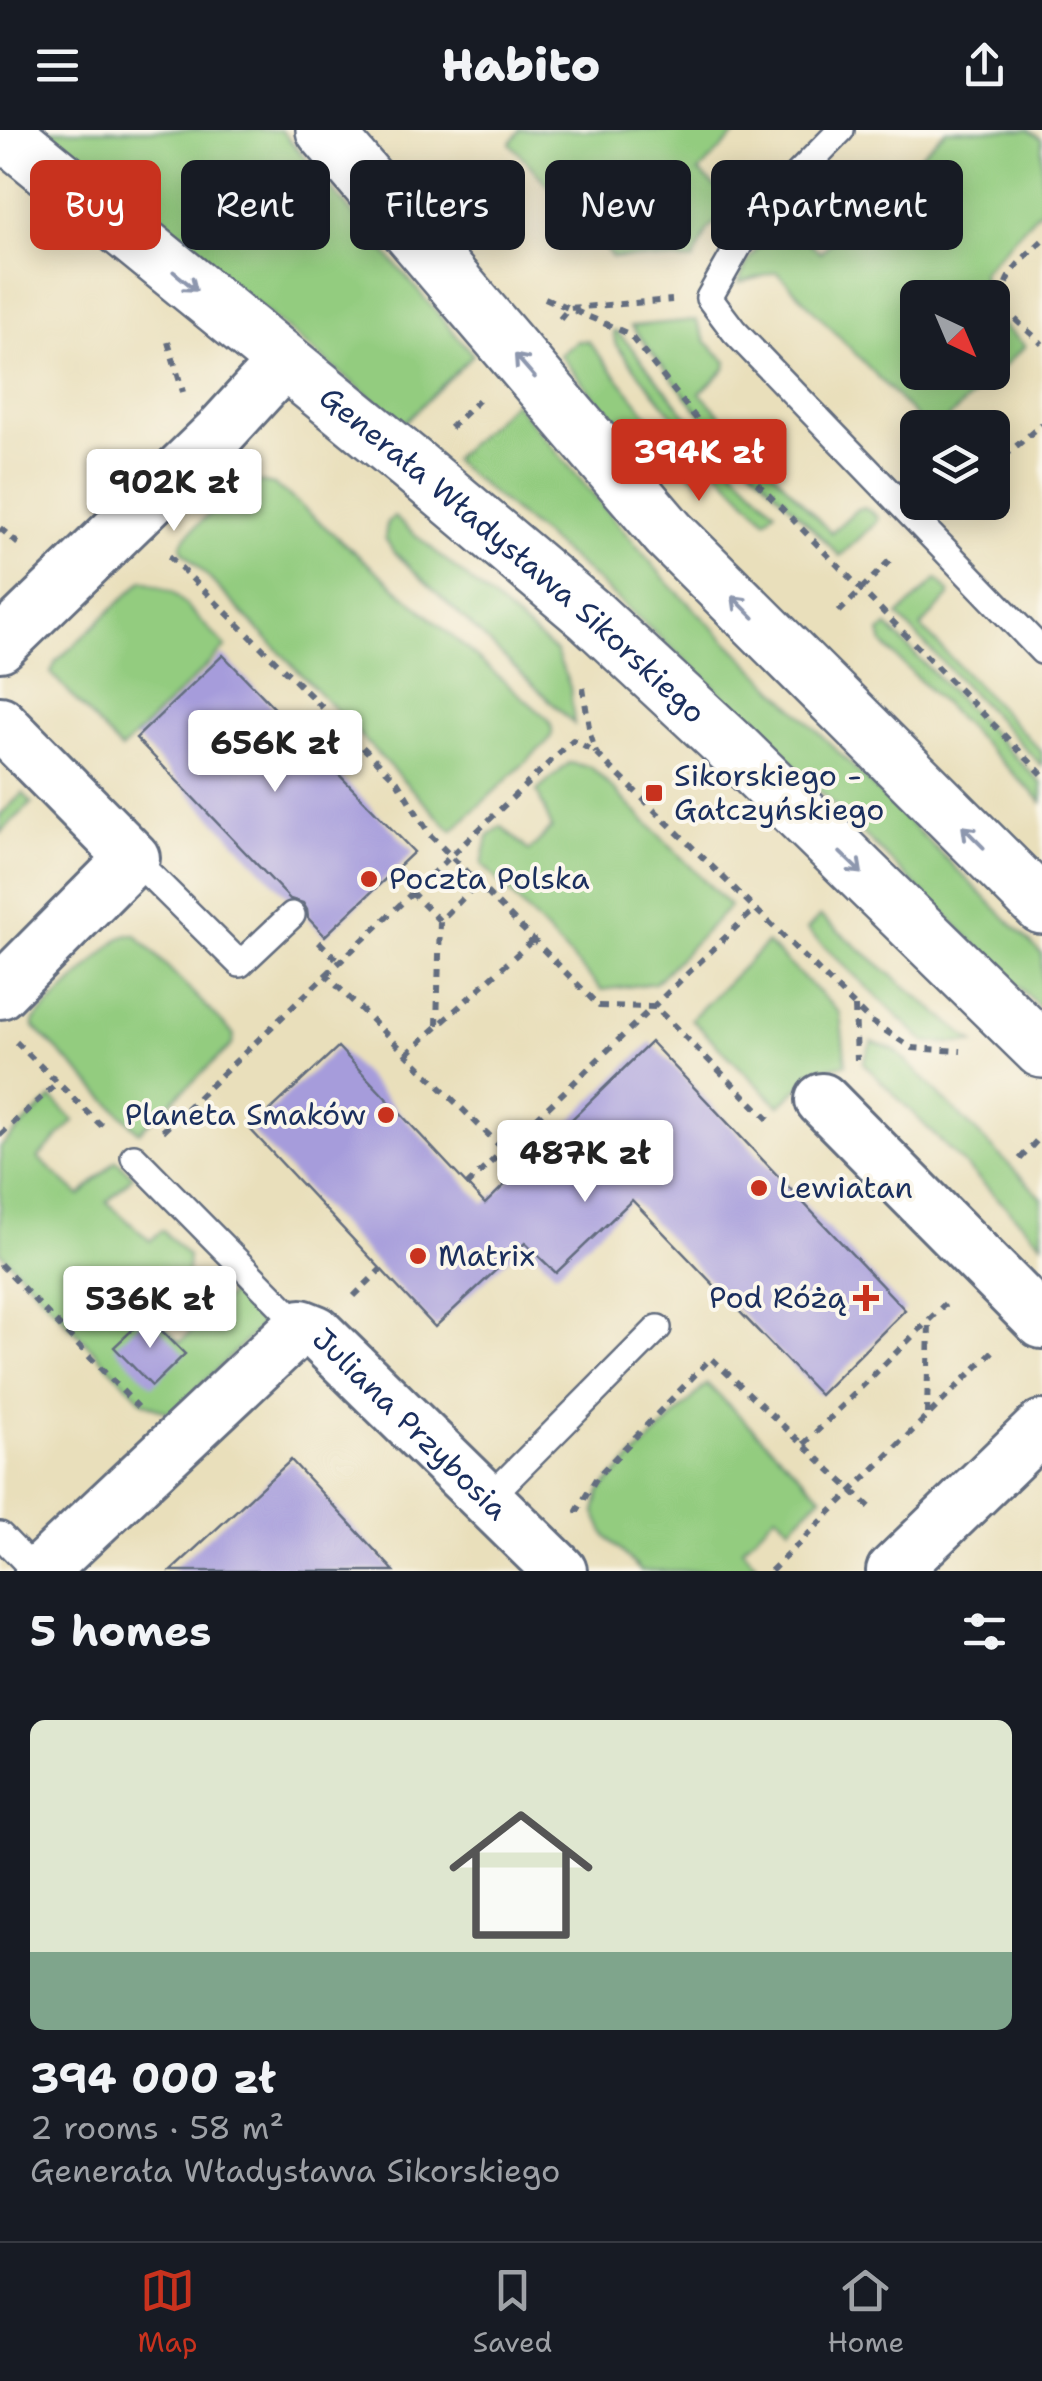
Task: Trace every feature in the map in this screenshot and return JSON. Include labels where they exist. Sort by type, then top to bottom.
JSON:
[{"type":"street","name":"Generała Władysława Sikorskiego","points":[[1,130],[591,616],[736,751],[1042,1050]]},
{"type":"street","points":[[324,130],[669,534],[1042,906]]},
{"type":"street","points":[[0,645],[220,432],[284,362]]},
{"type":"street","points":[[0,723],[134,858],[6,1015]]},
{"type":"street","points":[[822,1100],[1037,1317]]},
{"type":"street","points":[[38,1571],[301,1326]]},
{"type":"street","name":"Juliana Przybosia","points":[[301,1326],[316,1332],[560,1571]]},
{"type":"street","points":[[893,1571],[1042,1428]]},
{"type":"lane","points":[[841,130],[754,219],[708,298],[734,332],[1042,652]]},
{"type":"lane","points":[[134,858],[240,964],[292,915]]},
{"type":"lane","points":[[134,1158],[301,1326]]},
{"type":"lane","points":[[487,1500],[658,1328]]},
{"type":"lane","points":[[0,1535],[38,1571]]},
{"type":"path","points":[[1042,241],[1006,282],[1005,300],[1008,310],[1042,344]]},
{"type":"path","points":[[708,298],[569,308],[630,334],[707,432],[1042,774]]},
{"type":"path","points":[[444,433],[483,396]]},
{"type":"path","points":[[1010,452],[1042,424]]},
{"type":"path","points":[[838,612],[924,527]]},
{"type":"path","points":[[161,548],[397,781],[430,835],[599,1006],[656,1007],[770,1122]]},
{"type":"path","points":[[6,1015],[57,1083],[134,1158],[573,740],[596,752],[869,1020],[912,1048]]},
{"type":"path","points":[[437,1026],[440,921],[478,883]]},
{"type":"path","points":[[411,892],[440,921]]},
{"type":"path","points":[[467,1185],[755,909]]},
{"type":"path","points":[[407,1054],[534,939]]},
{"type":"path","points":[[328,950],[340,962]]},
{"type":"path","points":[[326,974],[503,1148]]},
{"type":"path","points":[[0,1135],[57,1083]]},
{"type":"path","points":[[1020,1159],[1042,1136]]},
{"type":"path","points":[[0,1264],[174,1444]]},
{"type":"path","points":[[804,1444],[948,1300]]},
{"type":"path","points":[[771,1571],[927,1416],[1037,1317]]},
{"type":"path","points":[[927,1416],[928,1321]]},
{"type":"path","points":[[583,1524],[577,1511],[597,1477],[711,1358],[852,1489]]},
{"type":"green space","points":[[42,130],[281,130],[307,160],[181,160],[181,243],[161,227],[161,160],[79,160]]},
{"type":"green space","points":[[520,130],[740,130],[699,172],[711,183],[711,227],[693,261],[612,257],[606,250],[691,250],[691,160],[545,160],[545,182],[510,143]]},
{"type":"green space","points":[[946,130],[1028,130],[1042,139],[1042,208],[982,272],[983,280],[900,280],[900,390],[978,390],[957,410],[910,410],[777,272],[739,283],[756,250],[820,253],[963,250],[963,160],[915,160]]},
{"type":"green space","points":[[330,187],[350,211],[350,250],[383,250],[473,355],[403,424],[189,250],[330,250]]},
{"type":"green space","points":[[696,320],[706,342],[727,362],[725,369],[700,393],[831,533],[857,509],[866,508],[878,517],[840,556],[705,420],[631,326]]},
{"type":"green space","points":[[613,332],[631,347],[711,446],[775,510],[766,520],[711,463],[616,345]]},
{"type":"green space","points":[[1010,332],[1025,346],[1010,360]]},
{"type":"green space","points":[[577,341],[588,341],[700,480],[610,416],[560,355]]},
{"type":"green space","points":[[514,402],[670,585],[1042,954],[1042,1010],[712,685],[585,570],[452,460]]},
{"type":"green space","points":[[245,479],[274,485],[287,494],[549,720],[552,732],[547,742],[452,831],[183,551],[186,536]]},
{"type":"green space","points":[[394,517],[556,652],[570,687],[574,724],[393,551],[385,538],[387,522]]},
{"type":"green space","points":[[937,579],[949,596],[921,627],[1042,752],[1042,766],[898,616]]},
{"type":"green space","points":[[143,580],[173,592],[226,647],[121,750],[51,673],[56,662]]},
{"type":"green space","points":[[887,626],[1042,784],[1042,802],[883,644],[880,632]]},
{"type":"green space","points":[[569,763],[591,767],[730,906],[655,983],[602,990],[482,864],[488,837],[501,826],[529,851],[552,828],[537,791]]},
{"type":"green space","points":[[23,793],[32,803],[0,833],[0,815]]},
{"type":"green space","points":[[820,916],[974,1043],[926,1043],[807,930]]},
{"type":"green space","points":[[136,935],[234,1035],[232,1045],[139,1132],[34,1027],[34,1020],[118,939]]},
{"type":"green space","points":[[767,943],[840,1013],[846,1064],[817,1070],[779,1106],[691,1019]]},
{"type":"green space","points":[[872,1041],[895,1050],[1042,1198],[1042,1243],[863,1063]]},
{"type":"green space","points":[[52,1098],[74,1121],[38,1158],[80,1196],[116,1160],[133,1176],[107,1202],[150,1241],[162,1230],[188,1256],[187,1272],[152,1315],[180,1342],[231,1293],[249,1295],[263,1314],[259,1328],[173,1413],[142,1401],[0,1252],[0,1147]]},
{"type":"green space","points":[[707,1384],[822,1496],[790,1527],[776,1514],[742,1549],[756,1564],[749,1571],[641,1571],[605,1535],[595,1512],[600,1491]]},
{"type":"building","points":[[223,655],[414,852],[325,936],[308,918],[303,903],[290,899],[136,738]]},
{"type":"building","points":[[651,1042],[905,1310],[820,1395],[632,1200],[556,1273],[525,1243],[435,1327],[250,1129],[338,1047],[485,1204]]},
{"type":"building","points":[[147,1316],[185,1354],[152,1386],[114,1347]]},
{"type":"building","points":[[291,1460],[394,1571],[171,1571]]},
{"type":"place","name":"Sikorskiego - Gałczyńskiego","points":[[654,793]]},
{"type":"place","name":"Poczta Polska","points":[[369,879]]},
{"type":"place","name":"Planeta Smaków","points":[[386,1115]]},
{"type":"place","name":"Lewiatan","points":[[759,1188]]},
{"type":"place","name":"Matrix","points":[[418,1256]]},
{"type":"place","name":"Pod Różą","points":[[866,1298]]}]
